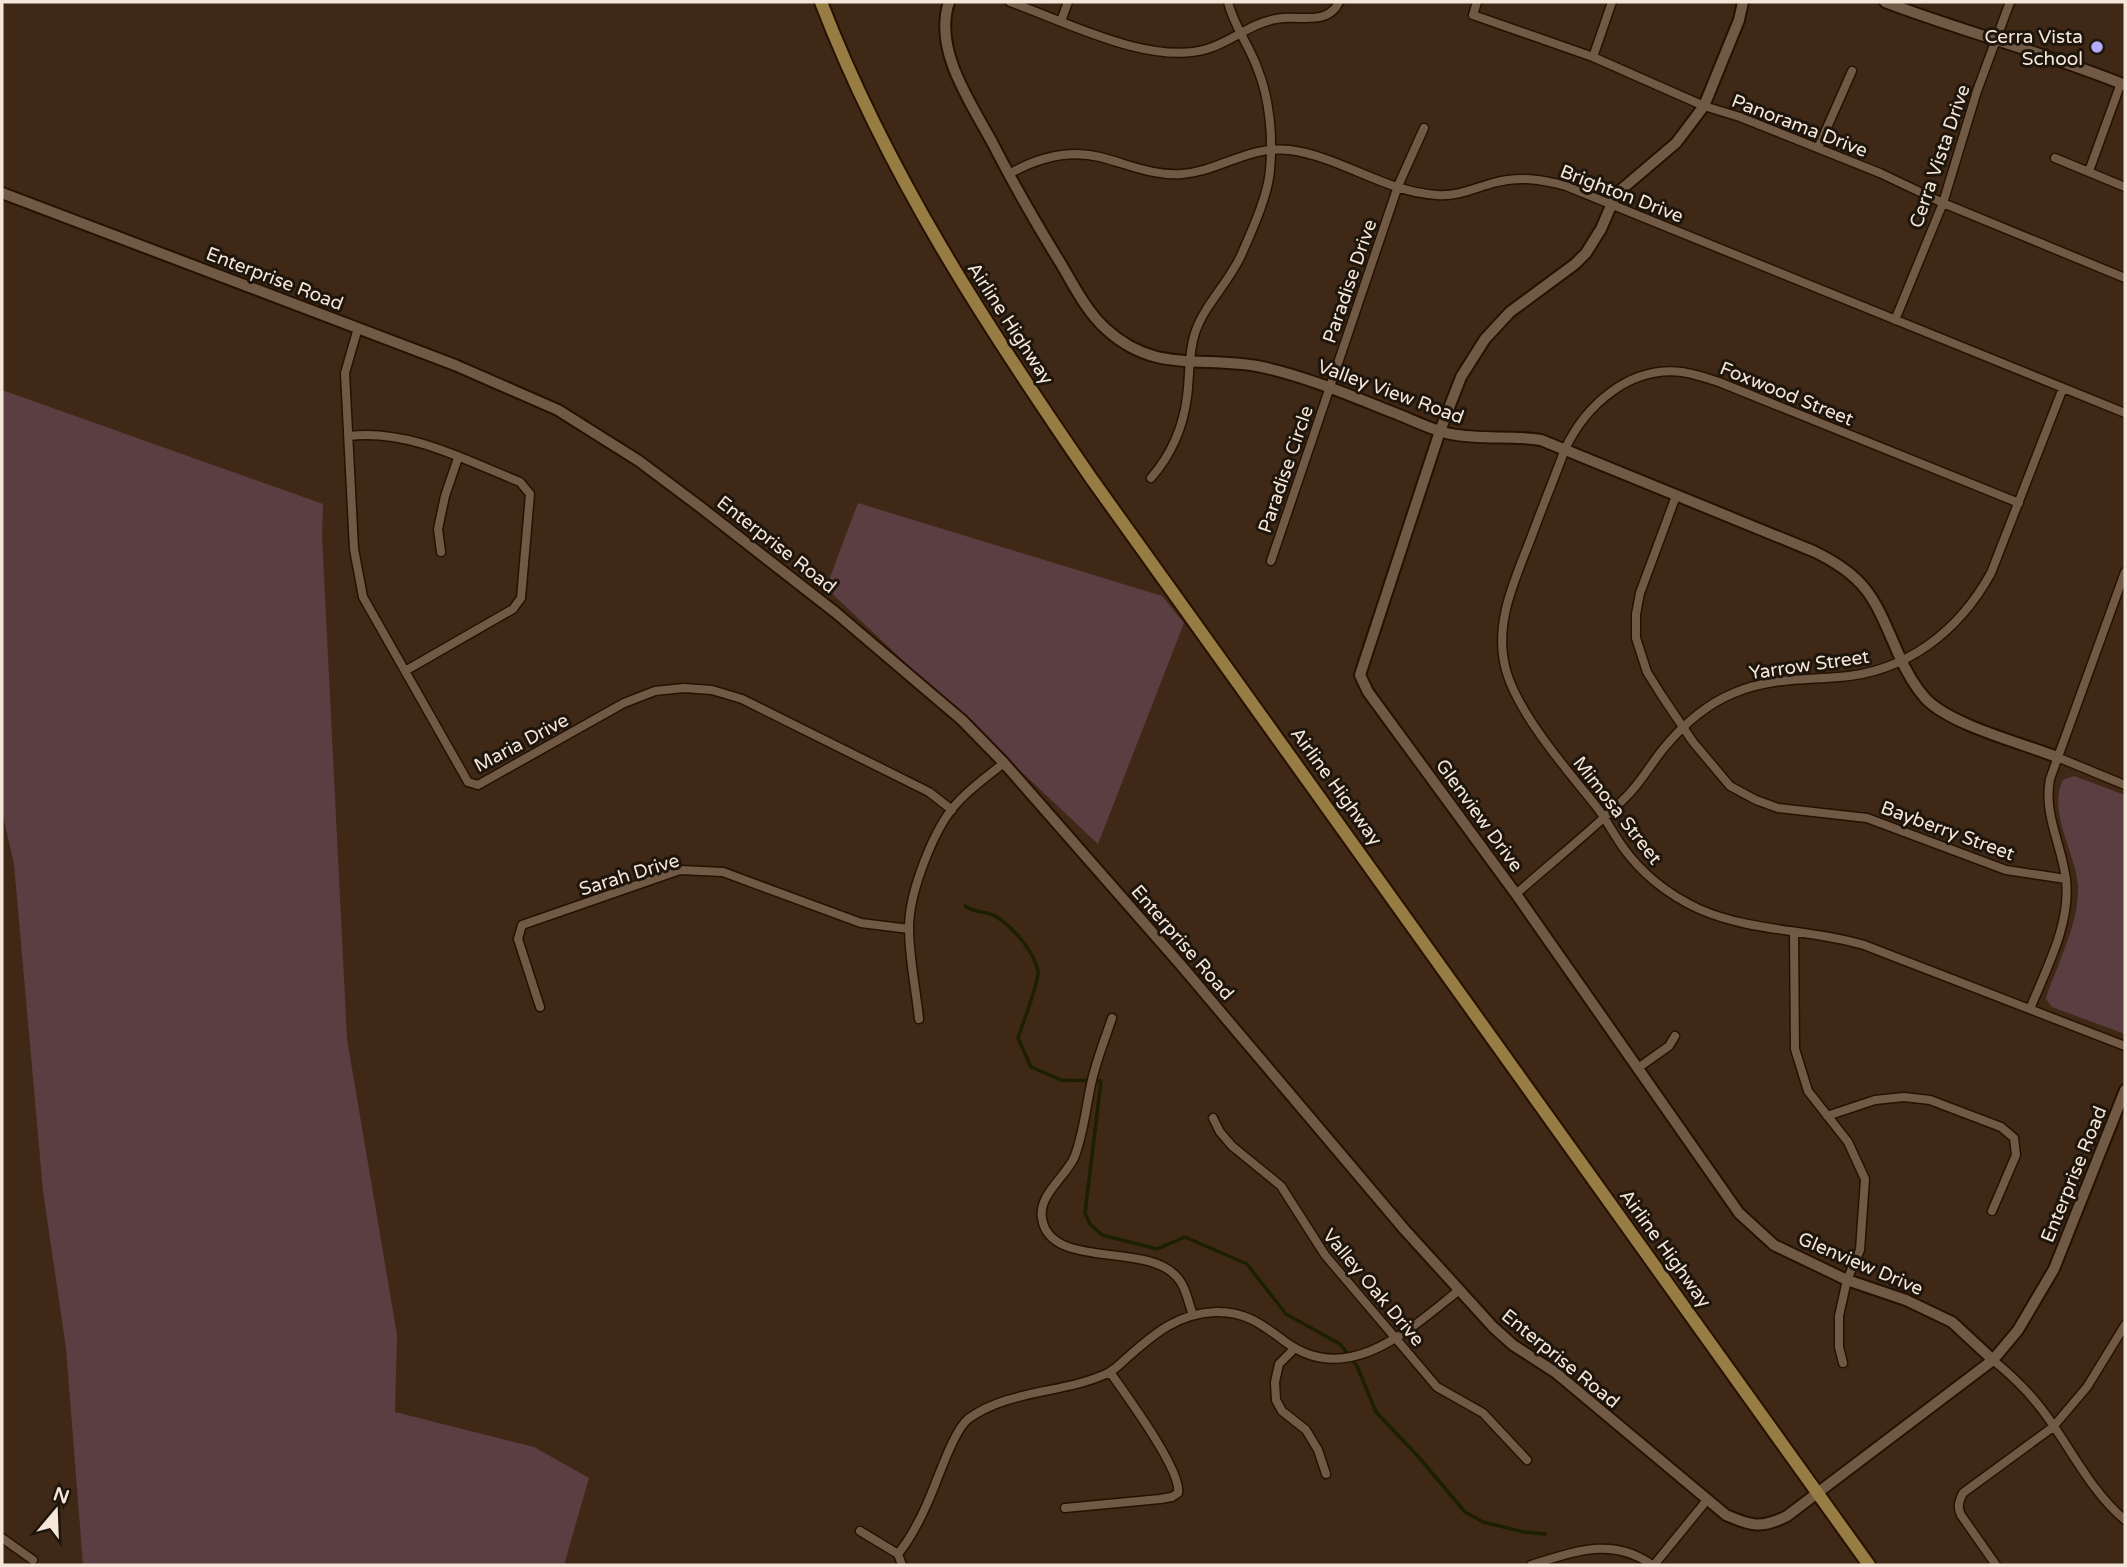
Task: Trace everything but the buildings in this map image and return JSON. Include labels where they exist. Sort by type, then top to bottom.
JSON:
[{"type":"main road","name":"Airline Highway","points":[[821,2],[845,60],[896,167],[972,301],[1018,372],[1868,1565]]},
{"type":"street","name":"Valley View Road","points":[[949,2],[944,18],[950,54],[960,80],[1009,174],[1068,276],[1100,324],[1119,340],[1144,354],[1171,361],[1236,363],[1261,367],[1329,387],[1440,431],[1469,437],[1529,438],[1565,449],[1812,551],[1847,569],[1873,598],[1919,691],[1938,710],[1959,721],[2056,757]]},
{"type":"street","points":[[1010,2],[1140,48],[1171,54],[1207,49],[1273,19],[1322,18],[1332,13],[1339,2]]},
{"type":"street","points":[[1060,21],[1068,2]]},
{"type":"street","points":[[1151,478],[1165,461],[1177,438],[1187,397],[1189,363],[1199,322],[1243,252],[1268,181],[1270,149],[1265,91],[1258,68],[1240,34],[1228,2]]},
{"type":"street","name":"Panorama Drive","points":[[1477,2],[1473,15],[1592,57],[1704,106],[1880,173],[1943,203],[2125,278]]},
{"type":"street","points":[[1592,57],[1612,2]]},
{"type":"street","name":"Glenview Drive","points":[[1743,2],[1739,20],[1704,106],[1676,143],[1616,194],[1587,253],[1510,312],[1485,339],[1461,377],[1440,431],[1360,675],[1368,692],[1516,894],[1740,1213],[1773,1245],[1847,1280],[1906,1300],[1952,1322],[2017,1381],[2040,1406],[2099,1493],[2125,1521]]},
{"type":"street","points":[[1885,2],[1994,40],[2066,61],[2123,84],[2089,171]]},
{"type":"street","name":"Cerra Vista Drive","points":[[1895,320],[1943,203],[1994,40],[2010,2]]},
{"type":"street","points":[[1818,148],[1852,71]]},
{"type":"street","name":"Paradise Drive","points":[[1329,387],[1398,186],[1424,128]]},
{"type":"street","name":"Brighton Drive","points":[[1009,174],[1041,159],[1074,153],[1101,157],[1148,172],[1183,174],[1270,149],[1314,155],[1398,186],[1441,195],[1502,181],[1529,178],[1566,186],[2125,413]]},
{"type":"street","points":[[2055,158],[2125,187]]},
{"type":"street","name":"Enterprise Road","points":[[2,193],[455,365],[558,410],[639,460],[835,612],[949,709],[1004,763],[1180,964],[1458,1291],[1513,1345],[1555,1372],[1726,1515],[1750,1526],[1772,1523],[1787,1516],[1816,1491],[1993,1360],[2018,1330],[2054,1269],[2125,1090]]},
{"type":"street","name":"Maria Drive","points":[[358,328],[345,373],[354,549],[363,597],[468,782],[478,785],[624,704],[655,691],[684,688],[712,690],[742,699],[929,792],[952,810]]},
{"type":"street","name":"Foxwood Street","points":[[1565,449],[1583,418],[1607,395],[1648,375],[1681,372],[1719,382],[2019,503]]},
{"type":"street","name":"Paradise Circle","points":[[1271,561],[1329,387]]},
{"type":"street","name":"Yarrow Street","points":[[1516,894],[1625,798],[1683,727],[1720,700],[1747,688],[1778,681],[1857,675],[1902,661],[1951,628],[1979,595],[2005,541],[2063,388]]},
{"type":"street","points":[[349,436],[389,435],[420,443],[520,482],[530,494],[521,598],[513,609],[405,671]]},
{"type":"street","name":"Mimosa Street","points":[[1565,449],[1505,611],[1501,639],[1503,657],[1511,684],[1523,707],[1550,748],[1604,816],[1632,859],[1652,879],[1675,896],[1702,910],[1752,925],[1794,933],[1832,936],[1864,945],[2125,1046]]},
{"type":"street","points":[[441,552],[438,528],[458,458]]},
{"type":"street","name":"Bayberry Street","points":[[1676,496],[1640,593],[1635,631],[1647,672],[1683,727],[1730,786],[1778,808],[1867,818],[2006,870],[2066,879]]},
{"type":"street","points":[[2030,1009],[2064,919],[2067,900],[2066,879],[2048,803],[2049,784],[2056,757],[2125,572]]},
{"type":"street","points":[[2056,757],[2125,785]]},
{"type":"street","points":[[919,1019],[909,929],[920,873],[941,827],[957,802],[1004,763]]},
{"type":"street","name":"Sarah Drive","points":[[540,1007],[518,939],[522,925],[680,870],[723,872],[860,923],[909,929]]},
{"type":"street","points":[[1794,933],[1792,976],[1795,1049],[1808,1091],[1848,1142],[1865,1179],[1860,1250],[1847,1280],[1839,1316],[1839,1347],[1843,1363]]},
{"type":"street","points":[[1112,1018],[1093,1077],[1074,1157],[1042,1206],[1042,1219],[1047,1232],[1065,1248],[1139,1258],[1167,1268],[1181,1281],[1193,1315]]},
{"type":"street","points":[[1638,1068],[1669,1046],[1675,1036]]},
{"type":"street","points":[[1827,1116],[1875,1100],[1903,1097],[1930,1100],[2001,1127],[2014,1138],[2016,1155],[1992,1211]]},
{"type":"street","name":"Valley Oak Drive","points":[[1213,1118],[1232,1146],[1281,1186],[1325,1255],[1437,1387],[1483,1413],[1527,1460]]},
{"type":"street","points":[[898,1554],[909,1540],[926,1507],[954,1440],[966,1420],[998,1402],[1110,1372],[1156,1333],[1180,1319],[1215,1312],[1246,1316],[1266,1326],[1296,1349],[1319,1358],[1346,1360],[1370,1352],[1394,1338],[1458,1291]]},
{"type":"street","points":[[1996,1565],[1961,1515],[1958,1509],[1960,1500],[1972,1486],[2053,1427],[2087,1387],[2125,1325]]},
{"type":"street","points":[[1296,1349],[1279,1364],[1275,1382],[1276,1400],[1282,1411],[1306,1430],[1314,1442],[1326,1474]]},
{"type":"street","points":[[1065,1508],[1160,1499],[1178,1493],[1179,1488],[1172,1469],[1110,1372]]},
{"type":"street","points":[[1531,1565],[1571,1553],[1611,1548],[1635,1554],[1653,1565],[1707,1500]]},
{"type":"street","points":[[860,1531],[898,1554],[902,1565]]},
{"type":"street","points":[[2,1538],[33,1560]]},
{"type":"shaded area","points":[[2,390],[323,504],[322,536],[347,1039],[397,1335],[395,1412],[534,1447],[589,1478],[564,1565],[83,1565],[66,1348],[43,1191],[14,864],[2,811]]},
{"type":"shaded area","points":[[858,503],[1162,596],[1184,623],[1098,844],[826,588]]},
{"type":"shaded area","points":[[2074,776],[2125,795],[2125,1034],[2052,1007],[2046,999],[2077,907],[2076,873],[2058,806],[2063,780]]},
{"type":"waterway","points":[[965,906],[1002,920],[1021,940],[1036,963],[1038,976],[1018,1038],[1031,1067],[1061,1080],[1101,1081],[1085,1213],[1090,1224],[1102,1235],[1157,1249],[1185,1237],[1247,1264],[1286,1314],[1340,1344],[1357,1366],[1376,1412],[1465,1512],[1483,1522],[1545,1534]]},
{"type":"place","name":"Cerra Vista School","points":[[2097,47]]}]
